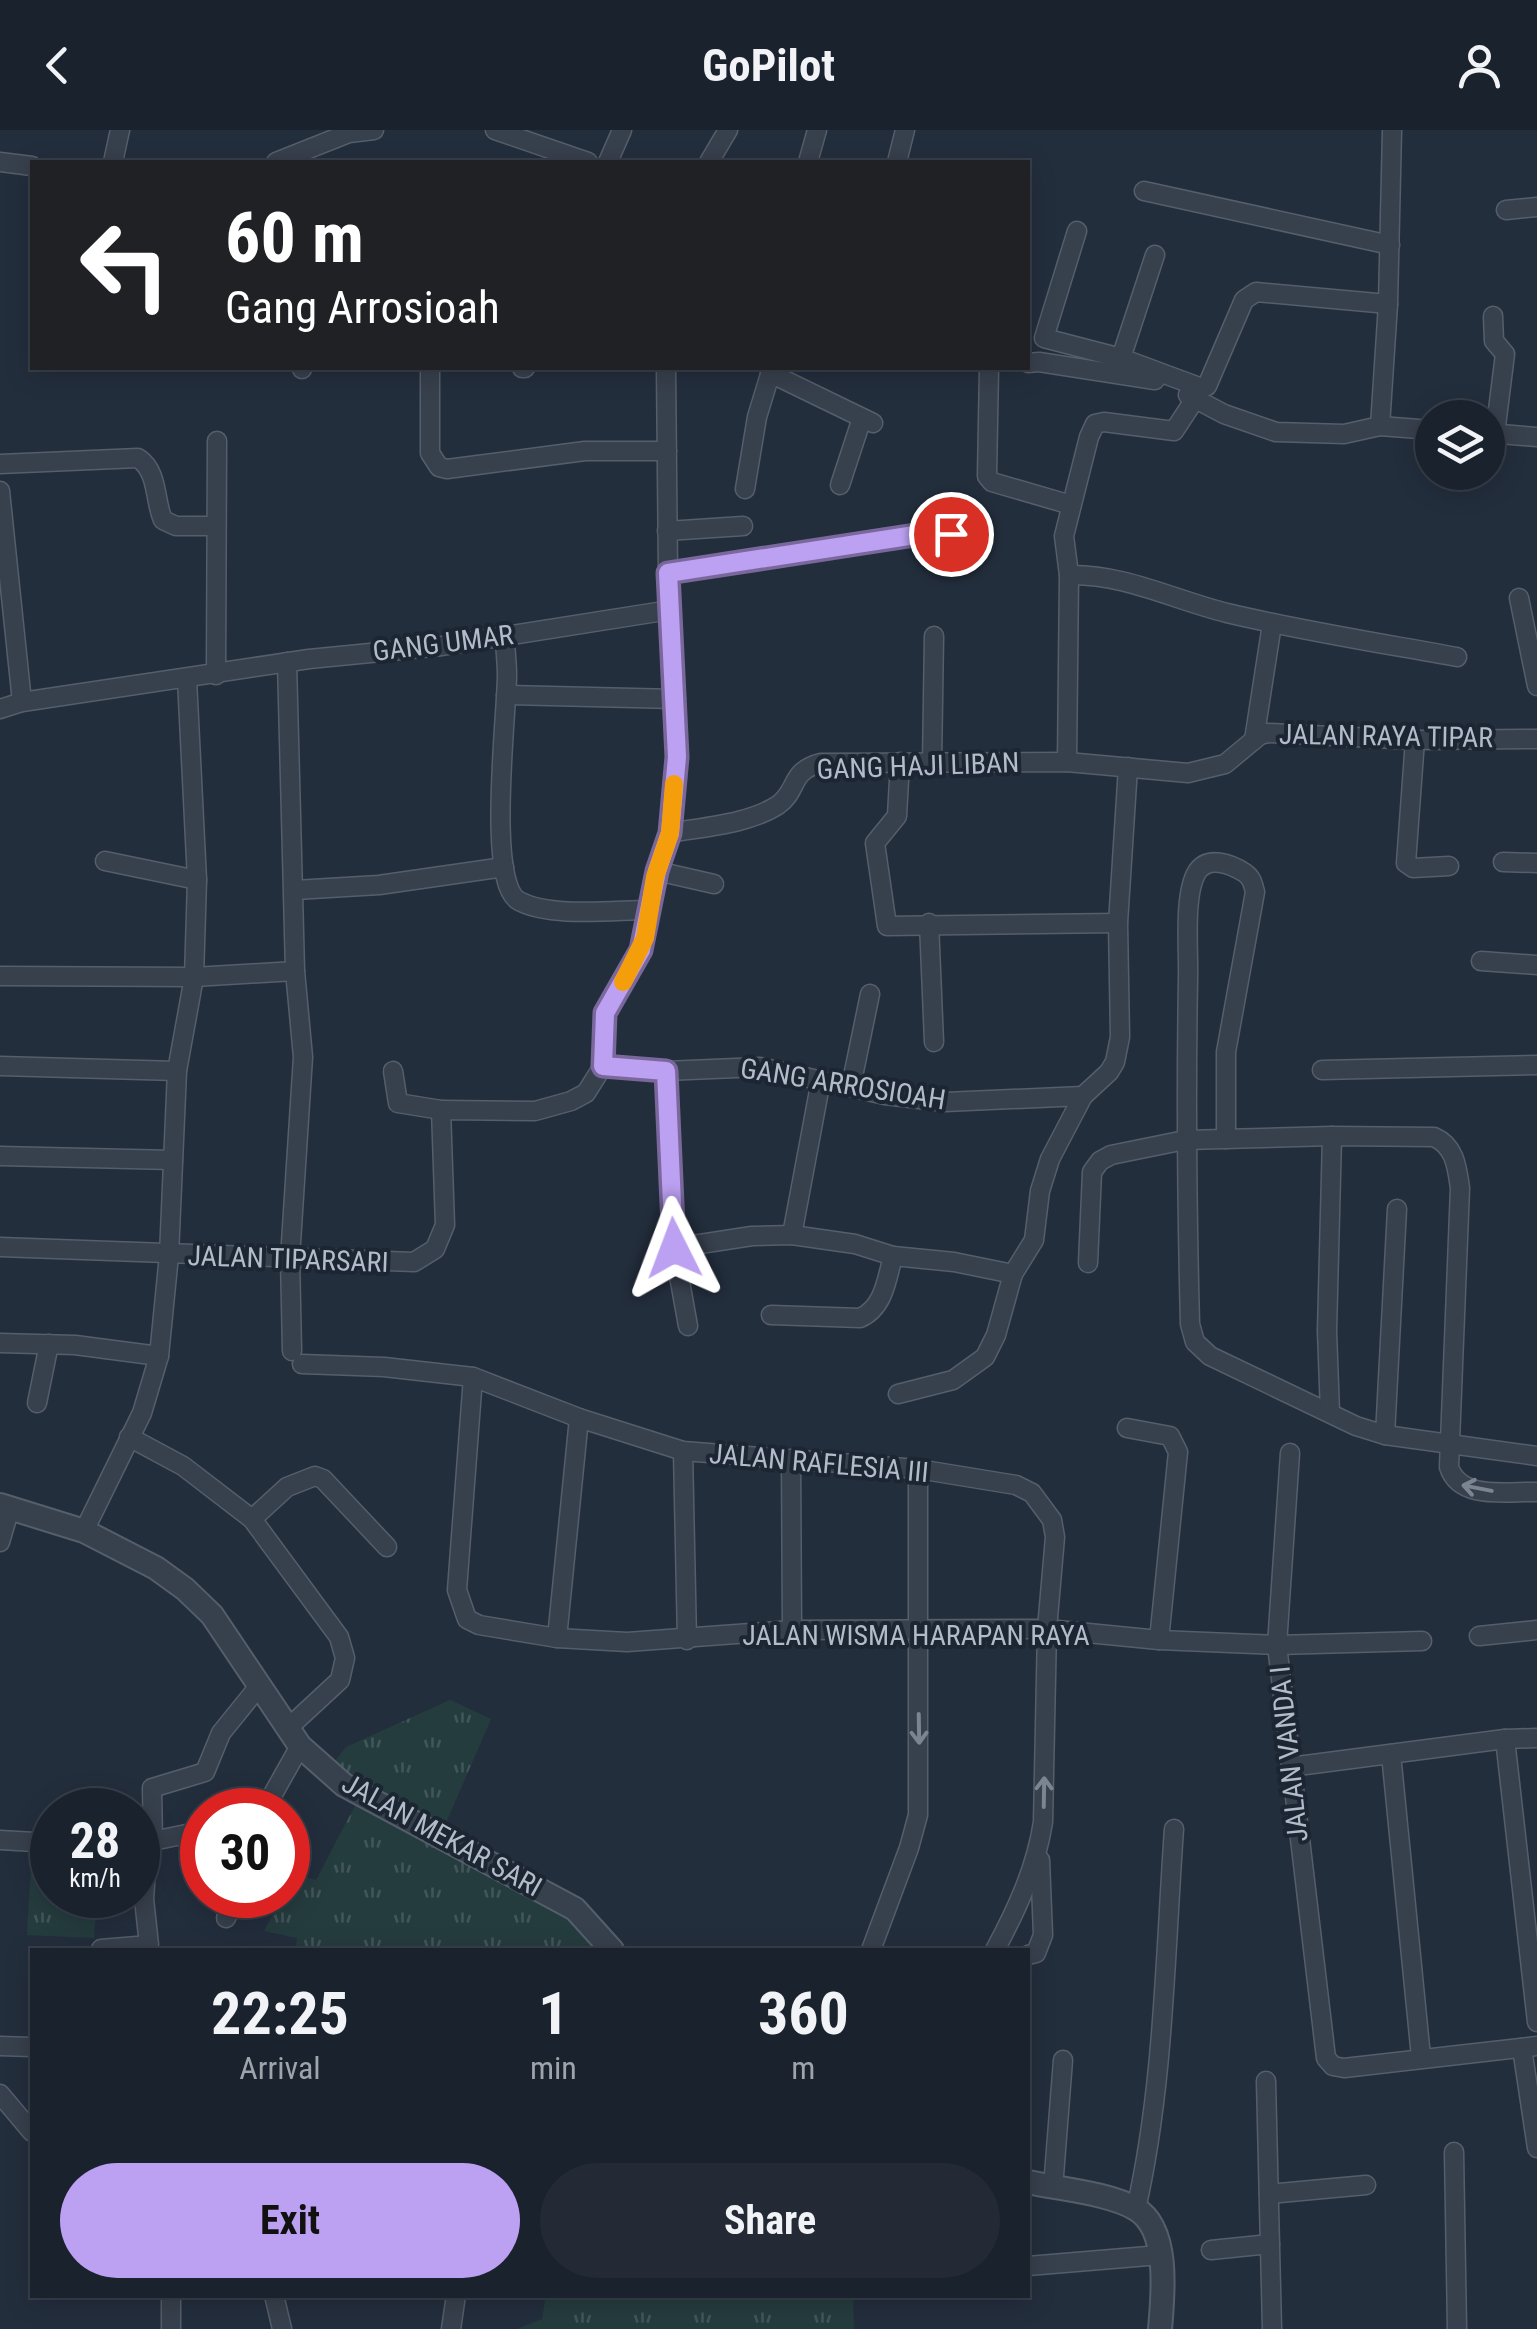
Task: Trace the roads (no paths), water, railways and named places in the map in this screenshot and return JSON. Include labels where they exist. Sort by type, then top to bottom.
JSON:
[{"type":"street","points":[[113,160],[120,130]]},
{"type":"street","points":[[281,160],[348,134],[374,130]]},
{"type":"street","points":[[496,130],[534,136],[584,160]]},
{"type":"street","points":[[609,160],[622,130]]},
{"type":"street","points":[[711,160],[728,130]]},
{"type":"street","points":[[809,160],[817,130]]},
{"type":"street","points":[[898,160],[905,130]]},
{"type":"street","points":[[1380,426],[1388,304],[1392,130]]},
{"type":"street","points":[[0,162],[30,166]]},
{"type":"street","points":[[1144,191],[1390,246]]},
{"type":"street","points":[[1506,210],[1537,207]]},
{"type":"street","points":[[1077,231],[1036,337],[1120,358],[1202,388],[1207,386],[1244,300],[1256,292],[1388,304]]},
{"type":"street","points":[[1120,358],[1155,255]]},
{"type":"street","points":[[1493,316],[1494,341],[1506,354],[1497,400]]},
{"type":"street","points":[[1030,363],[1169,383],[1224,414],[1276,432],[1344,434],[1380,426],[1415,429]]},
{"type":"street","points":[[430,370],[430,452],[439,467],[586,451],[667,450]]},
{"type":"street","points":[[393,1071],[398,1104],[441,1110],[536,1110],[586,1093],[603,1066],[605,1013],[641,950],[657,871],[670,833],[677,757],[668,573],[666,370]]},
{"type":"street","points":[[745,489],[757,416],[772,370],[868,420],[840,484]]},
{"type":"street","points":[[989,370],[987,476],[992,482],[1072,504]]},
{"type":"street","points":[[1067,762],[1069,575],[1064,536],[1095,424],[1174,431],[1194,399]]},
{"type":"street","points":[[1505,435],[1537,438]]},
{"type":"street","points":[[216,441],[216,675]]},
{"type":"street","points":[[0,464],[138,458],[152,475],[164,520],[176,526],[216,526]]},
{"type":"street","points":[[0,491],[22,702]]},
{"type":"street","points":[[667,531],[743,526]]},
{"type":"street","points":[[668,573],[915,535],[976,534]]},
{"type":"street","points":[[1069,575],[1124,580],[1206,608],[1272,624],[1457,656]]},
{"type":"street","points":[[1519,598],[1537,686]]},
{"type":"street","name":"GANG UMAR","points":[[0,708],[287,662],[504,636],[670,610]]},
{"type":"street","points":[[1254,740],[1272,624]]},
{"type":"street","points":[[504,636],[506,695],[500,812],[504,867],[511,896],[524,904],[557,910],[650,910]]},
{"type":"street","points":[[932,764],[934,636]]},
{"type":"street","points":[[287,662],[295,972],[304,1057],[290,1258]]},
{"type":"street","points":[[84,1531],[142,1413],[160,1356],[177,1071],[194,977],[198,880],[188,679]]},
{"type":"street","points":[[506,695],[676,699]]},
{"type":"street","name":"JALAN RAYA TIPAR","points":[[1128,767],[1204,772],[1226,764],[1260,735],[1274,732],[1415,740],[1537,739]]},
{"type":"street","points":[[1415,740],[1406,863],[1412,868],[1449,866]]},
{"type":"street","points":[[900,762],[897,816],[876,843],[887,926],[1118,923]]},
{"type":"street","name":"GANG HAJI LIBAN","points":[[670,833],[733,821],[776,806],[799,773],[822,763],[1067,762],[1128,767]]},
{"type":"street","points":[[898,1394],[953,1380],[985,1357],[996,1335],[1013,1274],[1034,1240],[1040,1191],[1050,1160],[1083,1096],[1108,1072],[1119,1051],[1118,923],[1128,767]]},
{"type":"street","points":[[105,861],[198,880]]},
{"type":"street","points":[[1226,1139],[1226,1052],[1255,892],[1246,874],[1217,862],[1198,870],[1192,892],[1184,1140],[1190,1324],[1195,1342],[1210,1356],[1385,1435],[1537,1456]]},
{"type":"street","points":[[1503,862],[1537,864]]},
{"type":"street","points":[[295,890],[414,871],[504,867]]},
{"type":"street","points":[[657,871],[714,884]]},
{"type":"street","points":[[928,923],[934,1042]]},
{"type":"street","points":[[1480,960],[1537,965]]},
{"type":"street","points":[[0,976],[194,977],[295,972]]},
{"type":"street","points":[[851,1086],[870,994]]},
{"type":"street","points":[[1322,1070],[1537,1065]]},
{"type":"street","points":[[0,1066],[177,1071]]},
{"type":"street","name":"GANG ARROSIOAH","points":[[603,1066],[666,1071],[739,1066],[885,1095],[945,1102],[1083,1096]]},
{"type":"street","points":[[666,1071],[674,1248],[688,1326]]},
{"type":"street","points":[[792,1235],[822,1080]]},
{"type":"street","name":"JALAN TIPARSARI","points":[[0,1247],[405,1263],[436,1250],[446,1225],[441,1110]]},
{"type":"street","points":[[1330,1413],[1327,1331],[1332,1136]]},
{"type":"street","points":[[1088,1263],[1092,1172],[1100,1161],[1112,1155],[1184,1140],[1434,1137],[1453,1154],[1460,1188],[1452,1476],[1464,1488],[1537,1492]]},
{"type":"street","points":[[0,1156],[173,1160]]},
{"type":"street","points":[[1385,1435],[1397,1209]]},
{"type":"street","points":[[674,1248],[752,1236],[792,1235],[855,1244],[893,1256],[954,1262],[1013,1274]]},
{"type":"street","points":[[771,1315],[868,1316],[881,1299],[893,1256]]},
{"type":"street","name":"JALAN RAFLESIA III","points":[[290,1258],[297,1358],[473,1377],[579,1418],[684,1451],[918,1469],[1016,1485],[1032,1493],[1052,1520],[1055,1537],[1046,1630],[1044,1822],[1040,1845]]},
{"type":"street","points":[[0,1343],[160,1356]]},
{"type":"street","points":[[37,1403],[49,1344]]},
{"type":"street","name":"JALAN WISMA HARAPAN RAYA","points":[[473,1377],[456,1590],[462,1611],[472,1623],[557,1638],[627,1642],[792,1630],[1046,1630],[1277,1645],[1422,1640]]},
{"type":"street","points":[[557,1638],[579,1418]]},
{"type":"street","points":[[1127,1428],[1170,1436],[1178,1452],[1160,1640]]},
{"type":"street","points":[[130,1438],[182,1466],[252,1519],[339,1637],[345,1658],[340,1680],[294,1738],[273,1788]]},
{"type":"street","points":[[684,1451],[687,1640]]},
{"type":"street","name":"JALAN VANDA I","points":[[1290,1453],[1277,1645],[1325,2054],[1338,2068],[1420,2058]]},
{"type":"street","points":[[791,1459],[792,1630]]},
{"type":"street","points":[[872,1948],[918,1814],[918,1469]]},
{"type":"street","points":[[252,1519],[287,1487],[316,1476],[387,1547]]},
{"type":"street","points":[[0,1542],[5,1507]]},
{"type":"street","name":"JALAN MEKAR SARI","points":[[5,1507],[84,1531],[126,1551],[185,1590],[212,1615],[294,1738],[344,1785],[575,1909],[610,1948]]},
{"type":"street","points":[[1479,1636],[1537,1630]]},
{"type":"street","points":[[152,1788],[205,1772],[220,1733],[259,1686]]},
{"type":"street","points":[[1290,1767],[1537,1738]]},
{"type":"street","points":[[1505,1739],[1537,2022]]},
{"type":"street","points":[[1391,1754],[1420,2058],[1529,2047],[1537,2148]]},
{"type":"street","points":[[1136,2208],[1158,2047],[1174,1830]]},
{"type":"street","points":[[0,1840],[30,1842]]},
{"type":"street","points":[[996,1948],[1018,1907],[1040,1845]]},
{"type":"street","points":[[1030,1954],[1036,1953],[1042,1941],[1040,1845]]},
{"type":"street","points":[[113,1948],[149,1945],[146,1918]]},
{"type":"street","points":[[0,2046],[30,2047]]},
{"type":"street","points":[[1053,2188],[1063,2060]]},
{"type":"street","points":[[1266,2081],[1272,2329]]},
{"type":"street","points":[[0,2094],[30,2130]]},
{"type":"street","points":[[1454,2152],[1456,2329]]},
{"type":"street","points":[[1030,2182],[1136,2208],[1154,2232],[1160,2255],[1160,2329]]},
{"type":"street","points":[[1269,2194],[1366,2185]]},
{"type":"street","points":[[1211,2250],[1270,2244]]},
{"type":"street","points":[[1030,2266],[1160,2255]]},
{"type":"street","points":[[171,2298],[172,2329]]},
{"type":"street","points":[[275,2298],[282,2329]]},
{"type":"street","points":[[452,2329],[456,2298]]}]
